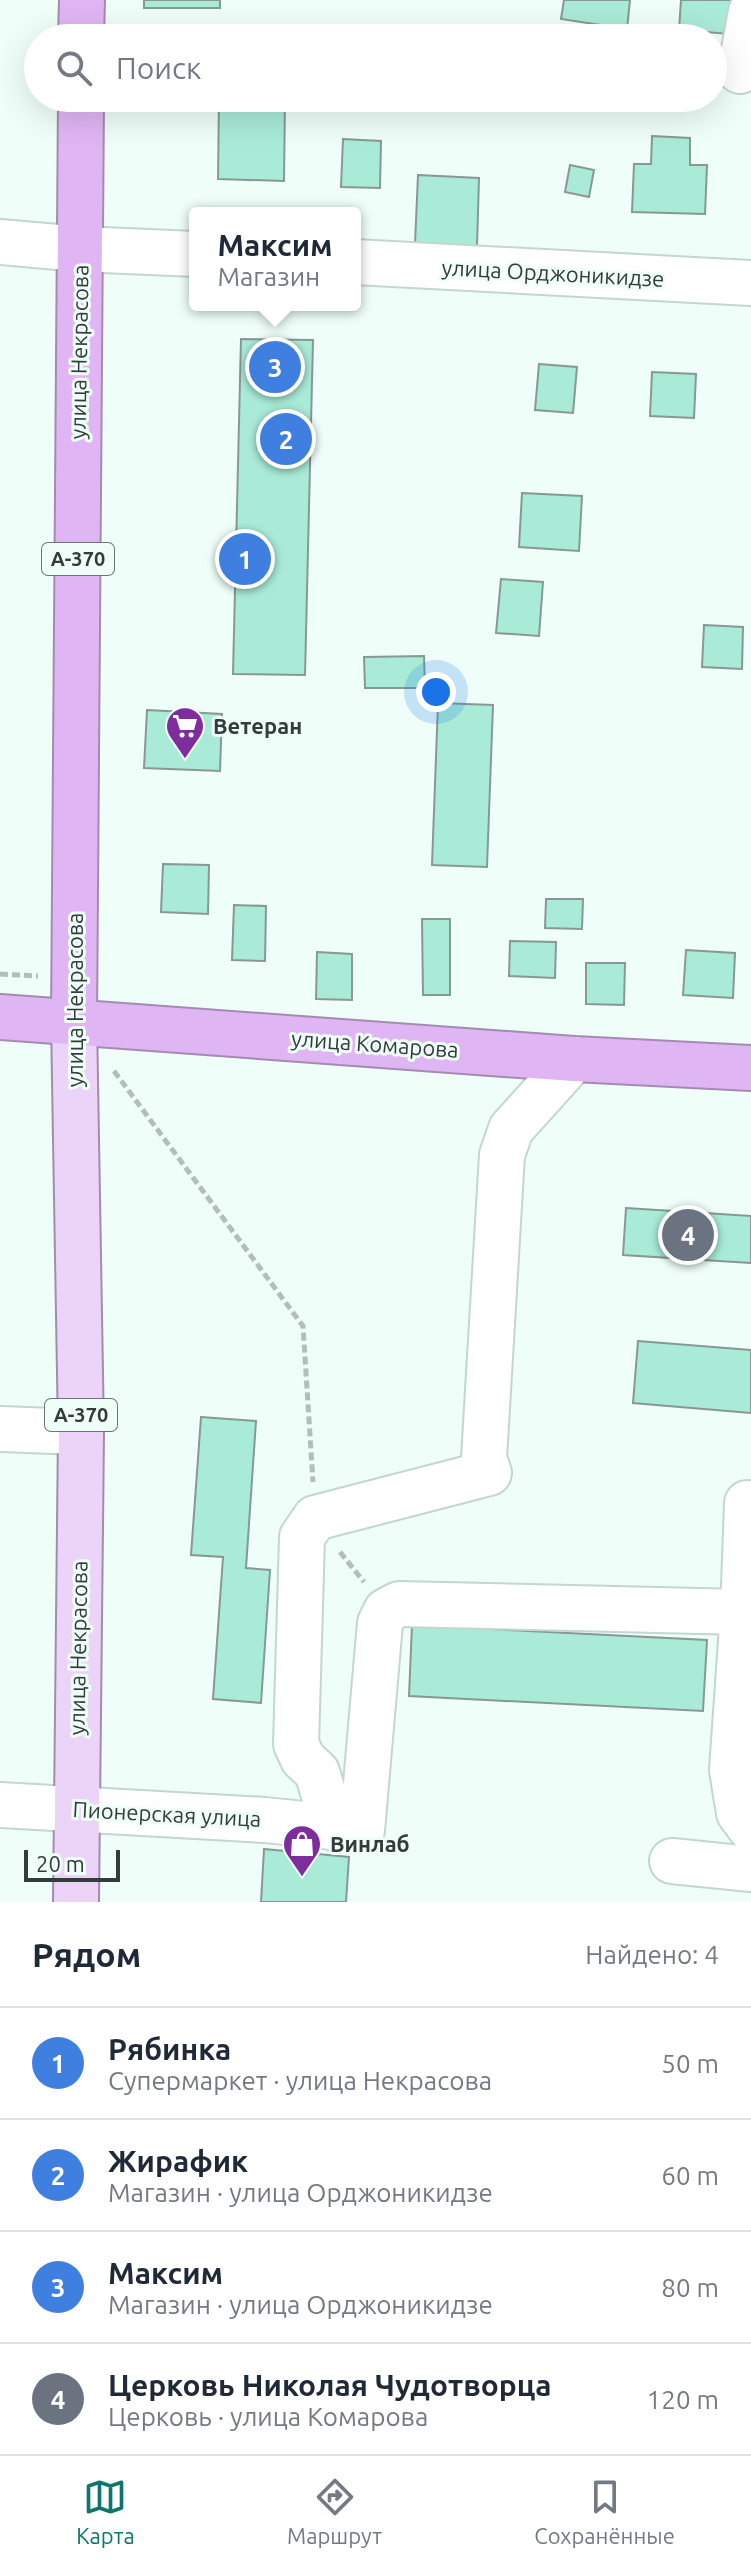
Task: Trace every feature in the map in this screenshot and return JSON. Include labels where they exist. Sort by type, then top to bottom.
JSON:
[{"type":"highway","points":[[81,24],[82,0]]},
{"type":"highway","name":"улица Некрасова","points":[[74,1021],[81,112]]},
{"type":"highway","name":"улица Комарова","points":[[0,1017],[574,1059],[751,1068]]},
{"type":"main road","name":"улица Некрасова","points":[[74,1021],[81,1432],[76,1902]]},
{"type":"street","points":[[740,71],[751,12]]},
{"type":"street","points":[[0,242],[189,254]]},
{"type":"street","name":"улица Орджоникидзе","points":[[361,262],[751,283]]},
{"type":"street","points":[[360,1830],[317,1772],[303,1759],[296,1744],[302,1537],[315,1518],[489,1473],[484,1458],[502,1155],[511,1129],[574,1059]]},
{"type":"street","points":[[0,1429],[81,1432]]},
{"type":"street","points":[[747,1503],[732,1770],[739,1813],[751,1829]]},
{"type":"street","points":[[360,1830],[380,1623],[386,1611],[399,1604],[743,1612]]},
{"type":"street","name":"Пионерская улица","points":[[0,1805],[265,1820],[360,1830]]},
{"type":"street","points":[[672,1861],[751,1869]]},
{"type":"path","points":[[108,1063],[303,1326]]},
{"type":"building","points":[[144,0],[220,0],[220,8],[144,8]]},
{"type":"building","points":[[564,0],[630,0],[628,24],[594,24],[561,19]]},
{"type":"building","points":[[681,0],[732,0],[730,34],[727,34],[727,24],[679,24]]},
{"type":"building","points":[[219,112],[285,112],[284,181],[218,179]]},
{"type":"building","points":[[652,136],[690,138],[690,165],[707,165],[705,214],[632,212],[634,164],[651,164]]},
{"type":"building","points":[[343,139],[381,141],[380,188],[341,187]]},
{"type":"building","points":[[570,165],[594,170],[589,197],[565,192]]},
{"type":"building","points":[[418,175],[479,178],[477,246],[415,244]]},
{"type":"building","points":[[241,339],[313,340],[305,675],[233,674]]},
{"type":"building","points":[[539,364],[577,367],[573,413],[535,410]]},
{"type":"building","points":[[652,372],[696,374],[694,418],[650,416]]},
{"type":"building","points":[[522,493],[582,496],[579,551],[519,547]]},
{"type":"building","points":[[501,579],[543,582],[539,636],[496,633]]},
{"type":"building","points":[[704,625],[743,627],[742,669],[702,667]]},
{"type":"building","points":[[424,656],[425,688],[365,688],[364,657]]},
{"type":"building","points":[[438,703],[493,705],[487,867],[432,865]]},
{"type":"building","points":[[147,710],[222,714],[220,771],[144,768]]},
{"type":"building","points":[[163,864],[209,865],[208,914],[161,912]]},
{"type":"building","points":[[546,899],[583,899],[582,929],[545,928]]},
{"type":"building","points":[[234,905],[266,906],[265,961],[232,960]]},
{"type":"building","points":[[422,919],[450,919],[450,995],[423,995]]},
{"type":"building","points":[[510,941],[556,942],[555,978],[509,976]]},
{"type":"building","points":[[686,950],[735,953],[733,998],[683,995]]},
{"type":"building","points":[[317,952],[352,954],[352,1000],[316,999]]},
{"type":"building","points":[[586,963],[625,963],[624,1005],[586,1004]]},
{"type":"building","points":[[626,1208],[751,1216],[751,1263],[623,1255]]},
{"type":"building","points":[[638,1341],[751,1350],[751,1413],[633,1403]]},
{"type":"building","points":[[201,1417],[256,1421],[246,1568],[270,1570],[261,1703],[213,1699],[223,1557],[191,1555]]},
{"type":"building","points":[[412,1625],[707,1640],[703,1711],[409,1696]]},
{"type":"building","points":[[264,1849],[349,1857],[346,1902],[261,1902]]},
{"type":"place","name":"Максим","points":[[275,367]]},
{"type":"place","name":"Жирафик","points":[[286,439]]},
{"type":"place","name":"Рябинка","points":[[245,559]]},
{"type":"place","name":"Ветеран","points":[[185,760]]},
{"type":"place","name":"Церковь Николая Чудотворца","points":[[688,1235]]},
{"type":"place","name":"Винлаб","points":[[302,1878]]}]
